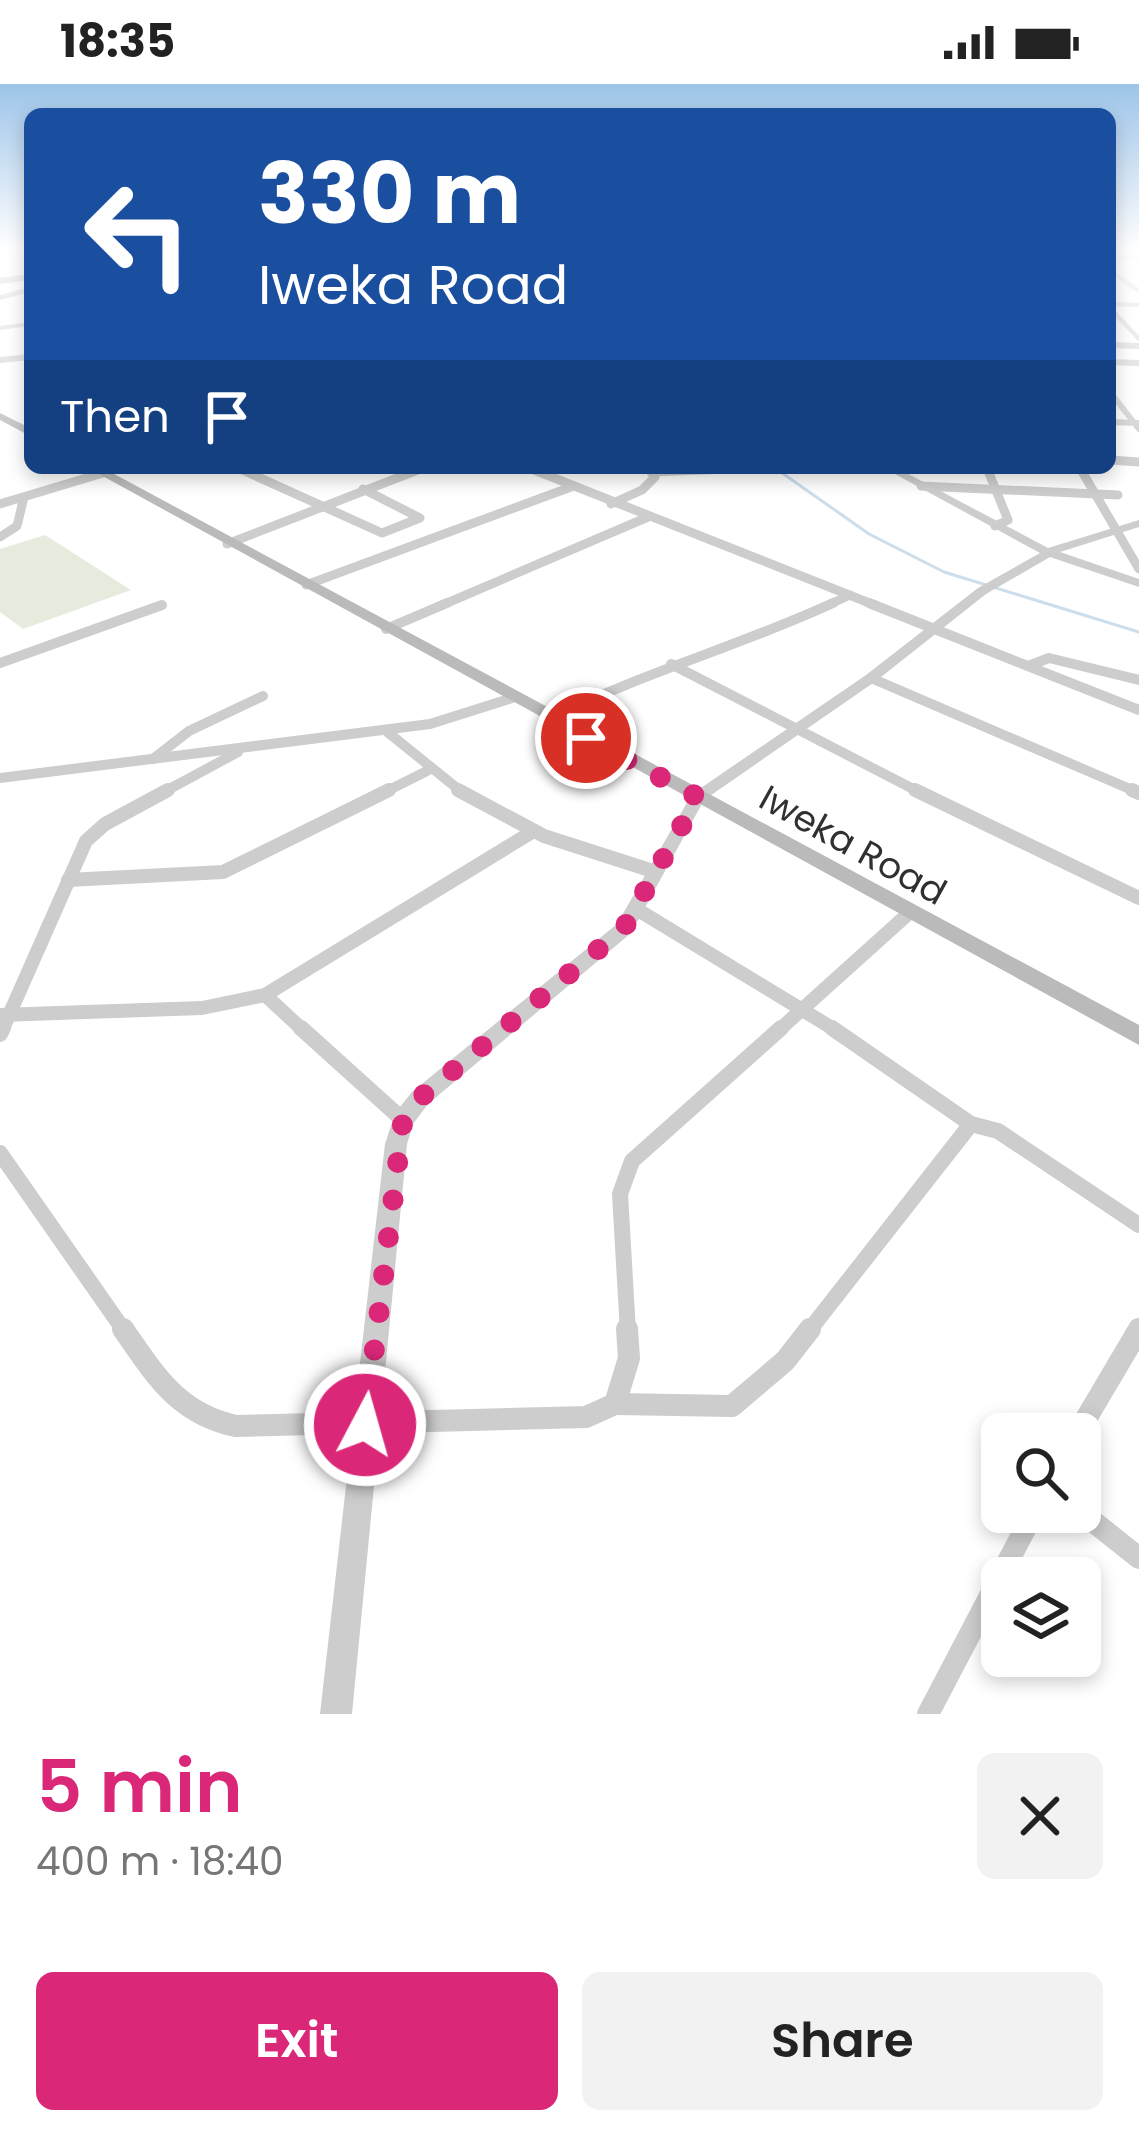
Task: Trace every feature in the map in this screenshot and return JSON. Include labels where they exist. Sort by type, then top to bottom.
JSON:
[{"type":"main road","name":"Iweka Road","points":[[106,474],[227,544],[1139,1036]]},
{"type":"street","points":[[1127,326],[1139,351]]},
{"type":"street","points":[[1116,401],[1138,425]]},
{"type":"street","points":[[1116,409],[1139,410]]},
{"type":"street","points":[[0,505],[88,474]]},
{"type":"street","points":[[396,474],[401,476]]},
{"type":"street","points":[[227,544],[406,474]]},
{"type":"street","points":[[542,474],[1139,710]]},
{"type":"street","points":[[611,503],[642,490],[653,474]]},
{"type":"street","points":[[900,474],[1049,553],[1135,581]]},
{"type":"street","points":[[990,474],[1008,520],[994,526]]},
{"type":"street","points":[[1083,474],[1139,569]]},
{"type":"street","points":[[252,475],[382,533],[420,518],[363,489]]},
{"type":"street","points":[[921,486],[1118,495]]},
{"type":"street","points":[[306,585],[571,487]]},
{"type":"street","points":[[0,536],[17,526],[25,512],[24,497]]},
{"type":"street","points":[[386,628],[649,517]]},
{"type":"street","points":[[336,1714],[403,1120],[420,1098],[569,976],[638,910],[698,797],[871,678],[929,628],[986,589],[1049,553],[1139,523]]},
{"type":"street","points":[[550,719],[671,664],[742,645],[850,595]]},
{"type":"street","points":[[0,663],[162,605]]},
{"type":"street","points":[[1028,666],[1049,658],[1139,680]]},
{"type":"street","points":[[671,664],[794,730],[1139,898]]},
{"type":"street","points":[[871,678],[1139,793]]},
{"type":"street","points":[[151,760],[189,731],[262,696]]},
{"type":"street","points":[[0,778],[386,730],[469,715],[512,698]]},
{"type":"street","points":[[386,730],[428,771],[532,832],[577,853],[656,872]]},
{"type":"street","points":[[0,1034],[3,1015],[95,831],[242,749]]},
{"type":"street","points":[[68,880],[223,872],[428,771]]},
{"type":"street","points":[[3,1015],[202,1008],[265,995],[532,832]]},
{"type":"street","points":[[638,910],[803,1007],[971,1124],[998,1132],[1139,1225]]},
{"type":"street","points":[[615,1404],[629,1358],[622,1178],[632,1161],[908,914]]},
{"type":"street","points":[[265,995],[403,1120]]},
{"type":"street","points":[[0,1153],[167,1394],[185,1410],[236,1426],[365,1425],[586,1417],[615,1404],[731,1406],[785,1361],[971,1124]]},
{"type":"street","points":[[1090,1413],[1139,1330]]},
{"type":"street","points":[[1101,1528],[1139,1558]]},
{"type":"street","points":[[928,1714],[1023,1533]]},
{"type":"shaded area","points":[[45,535],[131,590],[23,629],[0,612],[0,549]]},
{"type":"waterway","points":[[784,474],[869,534],[944,572],[1139,632]]},
{"type":"route","points":[[365,1425],[396,1144],[403,1120],[420,1098],[624,928],[698,797],[586,738]]}]
